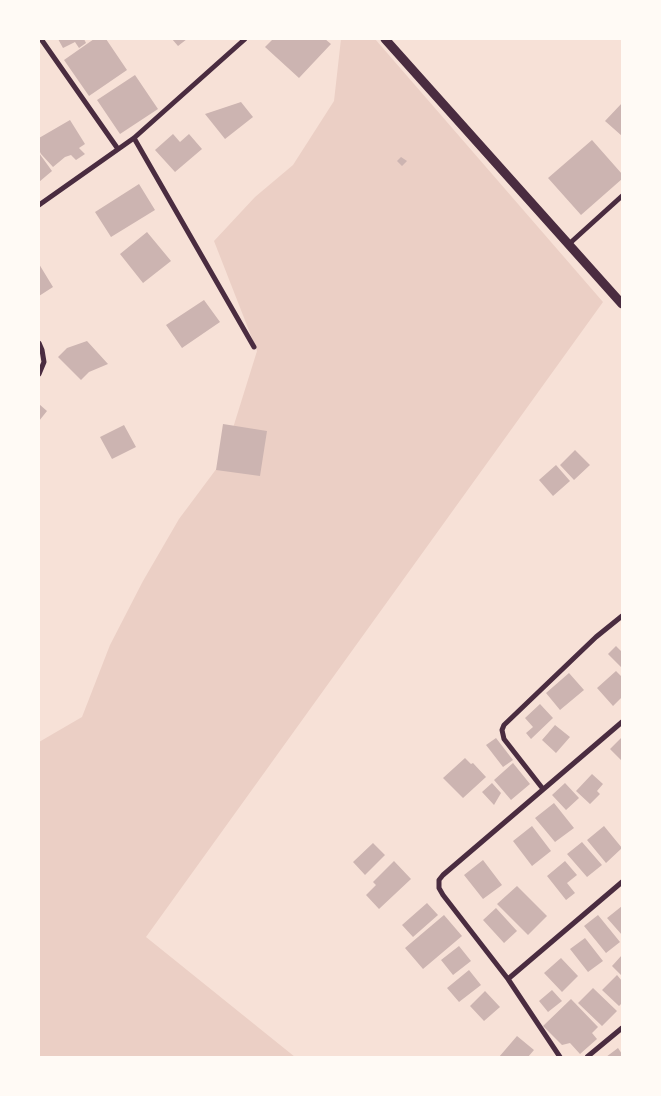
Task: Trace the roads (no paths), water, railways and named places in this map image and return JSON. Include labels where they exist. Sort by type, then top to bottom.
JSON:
[{"type":"street","points":[[41,39],[118,149]]},
{"type":"street","points":[[39,205],[134,138],[245,39]]},
{"type":"street","points":[[385,39],[622,304]]},
{"type":"street","points":[[134,138],[254,347]]},
{"type":"street","points":[[569,244],[622,196]]},
{"type":"street","points":[[39,344],[44,362],[39,374]]},
{"type":"street","points":[[543,789],[504,739],[502,730],[504,725],[596,636],[622,616]]},
{"type":"street","points":[[560,1057],[508,979],[443,895],[439,888],[439,880],[442,875],[622,722]]},
{"type":"street","points":[[508,979],[622,882]]},
{"type":"street","points":[[587,1057],[622,1028]]}]
